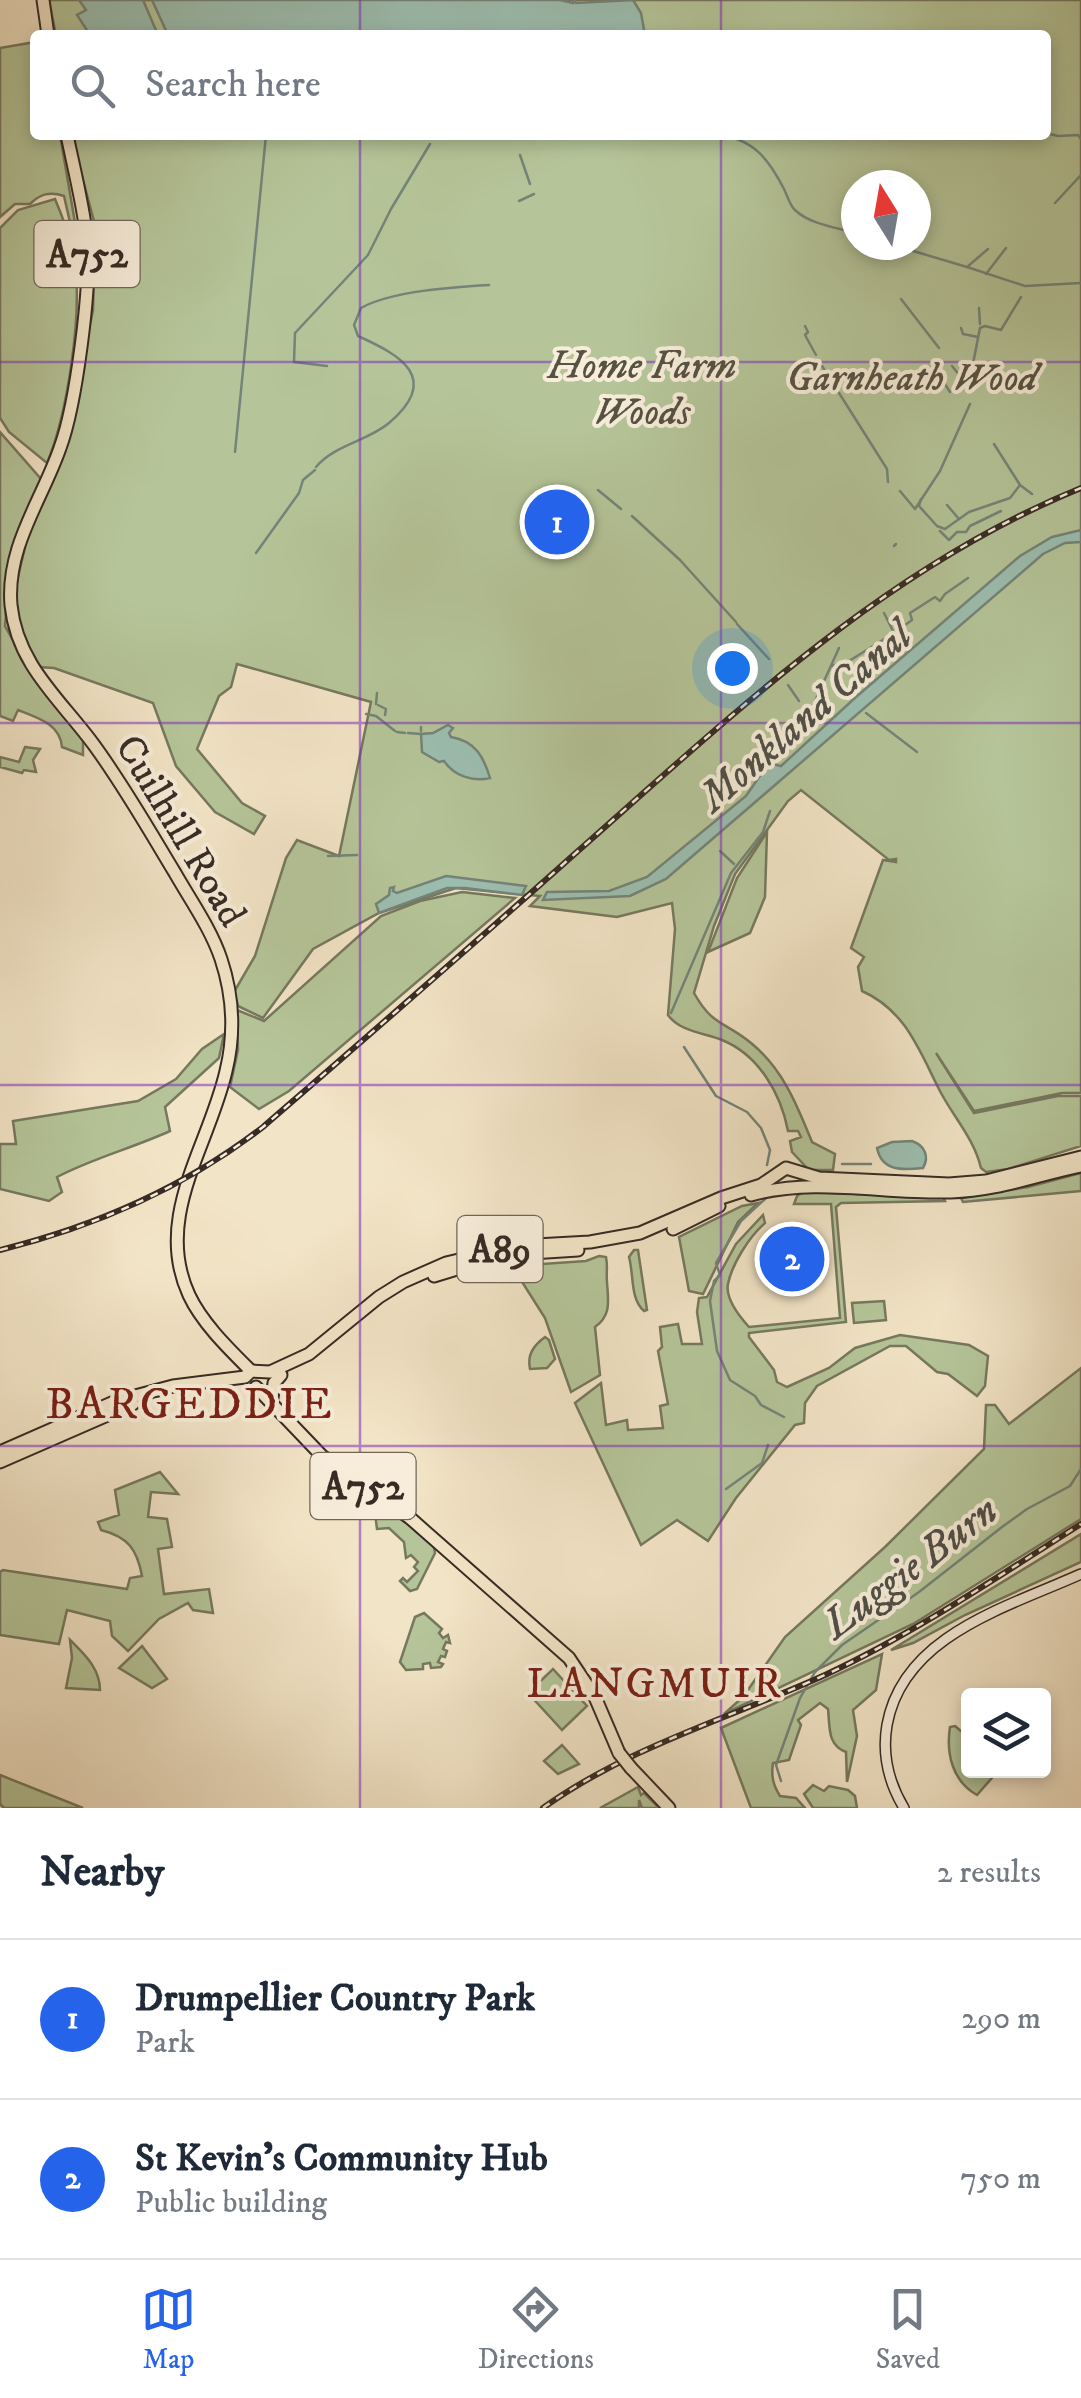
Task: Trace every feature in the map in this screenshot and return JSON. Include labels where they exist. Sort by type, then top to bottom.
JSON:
[{"type":"main road","points":[[43,0],[47,30]]},
{"type":"main road","name":"Cuilhill Road","points":[[68,140],[88,241],[86,288],[62,446],[18,545],[11,604],[22,648],[41,681],[108,764],[161,849],[213,939],[229,989],[232,1032],[226,1070],[181,1200],[176,1228],[177,1254],[190,1298],[222,1339]]},
{"type":"main road","name":"A89","points":[[0,1462],[123,1407],[184,1390],[281,1376],[324,1354],[380,1306],[442,1272],[512,1255],[599,1249],[641,1241],[778,1182],[786,1168],[819,1178],[985,1190],[1081,1157]]},
{"type":"main road","name":"A89","points":[[1039,1172],[1081,1166]]},
{"type":"main road","points":[[797,1172],[797,1186]]},
{"type":"main road","name":"A89","points":[[778,1182],[788,1191],[797,1186],[953,1188]]},
{"type":"main road","name":"A89","points":[[0,1452],[116,1401],[173,1386],[254,1379],[309,1354],[380,1297],[446,1263],[518,1246],[640,1234],[778,1182]]},
{"type":"main road","name":"A752","points":[[222,1339],[286,1419],[330,1462],[410,1518],[569,1658],[595,1697],[619,1753],[670,1808]]},
{"type":"main road","name":"A752","points":[[222,1339],[233,1358],[272,1398],[286,1419]]},
{"type":"main road","points":[[224,1379],[232,1370],[233,1358]]},
{"type":"main road","points":[[272,1398],[274,1382],[281,1376]]},
{"type":"street","points":[[904,1808],[892,1784],[885,1734],[896,1692],[910,1669],[954,1634],[1081,1574]]},
{"type":"green space","points":[[49,0],[1081,0],[1081,1093],[1062,1093],[974,1111],[936,1053],[974,1113],[1058,1096],[1081,1096],[1081,1146],[1008,1169],[986,1172],[981,1168],[969,1138],[911,1034],[890,1010],[862,991],[858,967],[864,957],[851,948],[883,860],[896,862],[896,859],[889,860],[801,790],[788,801],[735,874],[694,993],[714,1018],[751,1043],[772,1064],[795,1101],[812,1142],[835,1154],[833,1170],[809,1170],[792,1152],[790,1141],[801,1137],[798,1131],[788,1131],[774,1090],[747,1055],[722,1040],[679,1025],[668,1015],[675,929],[672,903],[617,917],[530,906],[540,896],[456,888],[379,913],[313,949],[263,1018],[238,1006],[234,992],[255,956],[286,858],[297,840],[339,856],[371,702],[237,664],[231,687],[219,696],[197,749],[242,803],[265,816],[254,834],[215,812],[176,766],[153,703],[54,668],[38,667],[20,628],[15,590],[28,534],[68,432],[93,310],[95,225],[72,140],[1051,140],[1051,30],[55,30]]},
{"type":"green space","points":[[30,43],[30,140],[61,140],[77,253],[64,196],[46,194],[30,204],[15,204],[0,217],[0,48]]},
{"type":"green space","points":[[55,199],[74,257],[77,287],[66,393],[47,463],[9,432],[0,418],[0,228],[18,210]]},
{"type":"green space","points":[[0,432],[41,479],[12,547],[5,626],[30,671],[83,738],[83,755],[62,747],[57,733],[40,719],[18,710],[13,721],[0,716]]},
{"type":"green space","points":[[25,747],[40,749],[33,760],[36,772],[0,767],[0,757],[19,762]]},
{"type":"green space","points":[[767,832],[765,897],[750,933],[708,952],[737,878]]},
{"type":"green space","points":[[462,892],[515,898],[289,1091],[259,1109],[230,1087],[238,1050],[237,1010],[264,1021],[381,916],[420,901]]},
{"type":"green space","points":[[224,1034],[219,1058],[165,1107],[170,1131],[57,1177],[62,1192],[49,1201],[0,1189],[0,1144],[16,1144],[13,1121],[138,1101],[176,1079],[202,1049]]},
{"type":"green space","points":[[1081,1173],[1081,1191],[963,1202],[961,1198],[1028,1187]]},
{"type":"green space","points":[[803,1192],[943,1197],[945,1201],[841,1203],[836,1207],[846,1322],[749,1333],[774,1370],[777,1382],[787,1387],[829,1368],[855,1348],[900,1335],[969,1345],[988,1356],[985,1386],[977,1396],[948,1374],[937,1372],[906,1346],[890,1346],[817,1386],[805,1403],[804,1423],[795,1425],[736,1498],[708,1541],[677,1520],[641,1545],[575,1403],[601,1383],[606,1425],[627,1420],[628,1430],[663,1428],[660,1406],[668,1404],[658,1351],[662,1347],[660,1327],[678,1324],[682,1344],[702,1344],[699,1298],[707,1297],[736,1244],[763,1215],[765,1223],[742,1251],[728,1284],[731,1302],[742,1318],[749,1327],[840,1318],[831,1204],[794,1204]]},
{"type":"green space","points":[[758,1203],[738,1222],[703,1294],[689,1291],[679,1237],[742,1206]]},
{"type":"green space","points":[[638,1250],[647,1310],[644,1311],[633,1286],[629,1257]]},
{"type":"green space","points":[[606,1257],[608,1301],[607,1312],[595,1327],[600,1375],[571,1392],[545,1318],[512,1266],[586,1261]]},
{"type":"green space","points":[[884,1301],[886,1320],[854,1323],[852,1303]]},
{"type":"green space","points":[[545,1337],[555,1359],[547,1368],[530,1369],[532,1351]]},
{"type":"green space","points":[[1081,1368],[1081,1519],[913,1624],[724,1714],[743,1697],[785,1637],[885,1547],[984,1449],[986,1405],[995,1405],[1009,1424]]},
{"type":"green space","points":[[327,1470],[395,1513],[434,1547],[435,1553],[417,1589],[410,1591],[400,1581],[403,1578],[407,1582],[418,1571],[414,1567],[418,1562],[411,1555],[406,1558],[404,1542],[389,1528],[377,1529],[375,1513]]},
{"type":"green space","points":[[160,1472],[178,1494],[151,1492],[148,1517],[167,1519],[172,1547],[158,1549],[164,1594],[209,1589],[213,1613],[193,1610],[188,1603],[159,1619],[128,1651],[112,1636],[110,1621],[67,1610],[59,1644],[0,1635],[3,1570],[127,1589],[130,1578],[142,1576],[130,1546],[101,1530],[98,1522],[119,1515],[115,1490]]},
{"type":"green space","points":[[1081,1534],[1081,1562],[891,1650]]},
{"type":"green space","points":[[424,1613],[442,1629],[439,1633],[443,1638],[448,1635],[450,1643],[446,1642],[445,1657],[441,1656],[438,1662],[443,1664],[441,1667],[431,1668],[430,1663],[423,1664],[423,1669],[406,1670],[400,1662],[415,1617]]},
{"type":"green space","points":[[70,1640],[94,1668],[100,1690],[66,1688],[72,1658]]},
{"type":"green space","points":[[142,1646],[167,1679],[152,1688],[119,1668]]},
{"type":"green space","points":[[882,1654],[876,1690],[853,1710],[857,1736],[847,1782],[846,1752],[832,1740],[828,1709],[820,1703],[798,1720],[801,1725],[789,1760],[773,1763],[773,1780],[780,1796],[796,1798],[805,1808],[751,1808],[721,1728]]},
{"type":"green space","points":[[553,1669],[587,1706],[562,1730],[528,1693]]},
{"type":"green space","points":[[950,1727],[961,1731],[961,1778],[992,1778],[977,1795],[956,1774],[950,1756]]},
{"type":"green space","points":[[562,1745],[579,1764],[558,1774],[544,1761]]},
{"type":"green space","points":[[0,1775],[83,1808],[4,1808],[0,1804]]},
{"type":"green space","points":[[813,1785],[824,1791],[829,1786],[848,1790],[855,1796],[857,1808],[813,1808],[804,1794]]},
{"type":"green space","points":[[638,1787],[641,1795],[644,1793],[659,1808],[642,1808],[639,1800],[639,1808],[600,1808]]},
{"type":"shaded area","points":[[79,0],[143,0],[156,30],[87,30],[77,15],[86,10]]},
{"type":"shaded area","points":[[152,0],[633,0],[644,30],[166,30]]},
{"type":"shaded area","points":[[1081,530],[1081,542],[1065,543],[1043,554],[666,879],[630,896],[543,900],[547,892],[609,891],[647,877],[746,796],[769,763],[781,766],[1020,556],[1052,537]]},
{"type":"shaded area","points":[[448,725],[453,728],[451,737],[478,751],[490,778],[464,777],[444,761],[422,752],[421,734]]},
{"type":"shaded area","points":[[446,876],[526,886],[522,895],[447,888],[379,913],[376,904],[389,895],[390,888],[394,887],[397,893]]},
{"type":"shaded area","points":[[912,1141],[925,1152],[923,1168],[901,1169],[883,1162],[877,1148]]},
{"type":"waterway","points":[[1051,134],[1078,135],[1081,139]]},
{"type":"waterway","points":[[235,452],[266,140]]},
{"type":"waterway","points":[[739,140],[766,160],[801,215],[841,229]]},
{"type":"waterway","points":[[327,366],[294,362],[295,333],[368,255],[430,144]]},
{"type":"waterway","points":[[520,155],[530,184]]},
{"type":"waterway","points":[[1055,203],[1081,175]]},
{"type":"waterway","points":[[519,201],[534,194]]},
{"type":"waterway","points":[[986,274],[1006,248]]},
{"type":"waterway","points":[[988,249],[967,267],[1025,286],[1081,283]]},
{"type":"waterway","points":[[931,256],[967,267]]},
{"type":"waterway","points":[[316,467],[332,453],[389,423],[412,393],[414,381],[400,360],[358,336],[354,325],[361,308],[405,294],[489,285]]},
{"type":"waterway","points":[[971,374],[980,328],[1001,330],[1021,297]]},
{"type":"waterway","points":[[901,299],[939,348]]},
{"type":"waterway","points":[[979,308],[980,324]]},
{"type":"waterway","points":[[805,326],[805,335],[816,355]]},
{"type":"waterway","points":[[961,328],[963,334],[978,337]]},
{"type":"waterway","points":[[822,366],[887,469],[888,482]]},
{"type":"waterway","points":[[952,366],[969,387]]},
{"type":"waterway","points":[[895,390],[917,372],[936,370],[950,392]]},
{"type":"waterway","points":[[900,491],[915,509],[940,471],[970,404]]},
{"type":"waterway","points":[[994,444],[1020,485]]},
{"type":"waterway","points":[[256,553],[299,493],[303,480],[315,470]]},
{"type":"waterway","points":[[921,499],[919,506],[937,526],[945,529],[969,512],[1010,498],[1020,485],[1032,494]]},
{"type":"waterway","points":[[598,490],[621,509]]},
{"type":"waterway","points":[[947,505],[959,519]]},
{"type":"waterway","points":[[940,531],[949,540],[957,532],[966,532],[970,526],[1001,511]]},
{"type":"waterway","points":[[632,516],[680,560],[736,622]]},
{"type":"waterway","name":"Monkland Canal","points":[[894,633],[912,620],[910,613],[935,597],[940,601],[968,578]]},
{"type":"waterway","name":"Monkland Canal","points":[[834,666],[894,633],[884,613]]},
{"type":"waterway","points":[[737,624],[769,659]]},
{"type":"waterway","name":"Monkland Canal","points":[[796,743],[839,648]]},
{"type":"waterway","name":"Monkland Canal","points":[[788,685],[799,701]]},
{"type":"waterway","points":[[376,704],[377,693]]},
{"type":"waterway","points":[[378,705],[386,709],[385,715]]},
{"type":"waterway","name":"Monkland Canal","points":[[866,713],[917,752]]},
{"type":"waterway","points":[[366,714],[376,716],[395,731]]},
{"type":"waterway","points":[[397,732],[405,733]]},
{"type":"waterway","points":[[408,733],[421,734]]},
{"type":"waterway","points":[[671,1013],[731,873],[763,832],[770,811]]},
{"type":"waterway","points":[[720,851],[734,864]]},
{"type":"waterway","points":[[328,856],[357,855]]},
{"type":"waterway","points":[[684,1047],[716,1096],[747,1112],[761,1128],[770,1150],[767,1165]]},
{"type":"waterway","points":[[842,1164],[871,1164]]},
{"type":"waterway","points":[[765,1199],[741,1221],[716,1263],[720,1275],[714,1281],[710,1301],[717,1351],[730,1380],[755,1396],[761,1405],[784,1417]]},
{"type":"waterway","points":[[726,1489],[762,1463],[768,1445]]},
{"type":"waterway","name":"Luggie Burn","points":[[781,1781],[776,1765],[800,1698],[815,1672],[842,1645],[919,1592],[1002,1527],[1070,1486],[1081,1469]]},
{"type":"railway","points":[[0,1250],[105,1217],[171,1186],[233,1149],[815,648],[942,559],[1081,488]]},
{"type":"railway","points":[[543,1808],[645,1750],[858,1659],[955,1604],[1081,1524]]},
{"type":"place","name":"Drumpellier Country Park","points":[[557,522]]},
{"type":"place","name":"St Kevin's Community Hub","points":[[792,1259]]},
{"type":"district","name":"BARGEDDIE","points":[[190,1402]]},
{"type":"district","name":"LANGMUIR","points":[[655,1682]]},
{"type":"park label","name":"Garnheath Wood","points":[[912,376]]},
{"type":"park label","name":"Home Farm Woods","points":[[642,387]]}]
